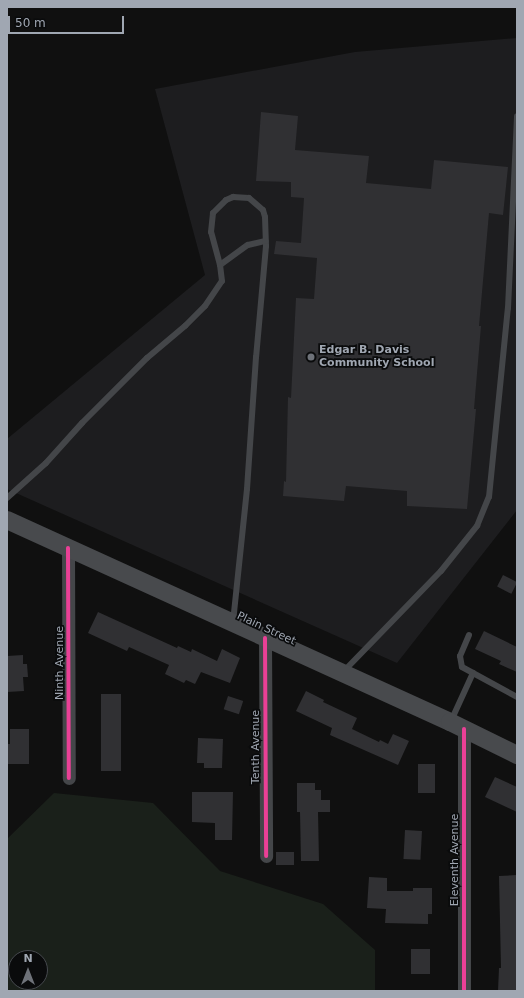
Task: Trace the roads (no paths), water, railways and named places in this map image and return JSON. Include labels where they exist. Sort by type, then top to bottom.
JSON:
[{"type":"main road","name":"Plain Street","points":[[7,520],[342,673],[517,755]]},
{"type":"street","name":"Ninth Avenue","points":[[68,548],[69,778]]},
{"type":"street","name":"Tenth Avenue","points":[[265,638],[266,856]]},
{"type":"street","name":"Eleventh Avenue","points":[[457,726],[464,991]]},
{"type":"lane","points":[[342,673],[441,572],[477,526],[489,497],[508,308],[517,116]]},
{"type":"lane","points":[[7,498],[46,463],[82,422],[147,358],[185,326],[205,306],[220,286],[222,276],[213,243],[211,219],[216,208],[226,200],[242,197],[249,198],[259,205],[265,218],[266,241],[247,489],[233,624]]},
{"type":"lane","points":[[220,265],[248,245],[266,241]]},
{"type":"lane","points":[[470,635],[460,656],[462,668],[517,697]]},
{"type":"lane","points":[[457,726],[474,673]]},
{"type":"place","name":"Edgar B. Davis Community School","points":[[311,357]]}]
